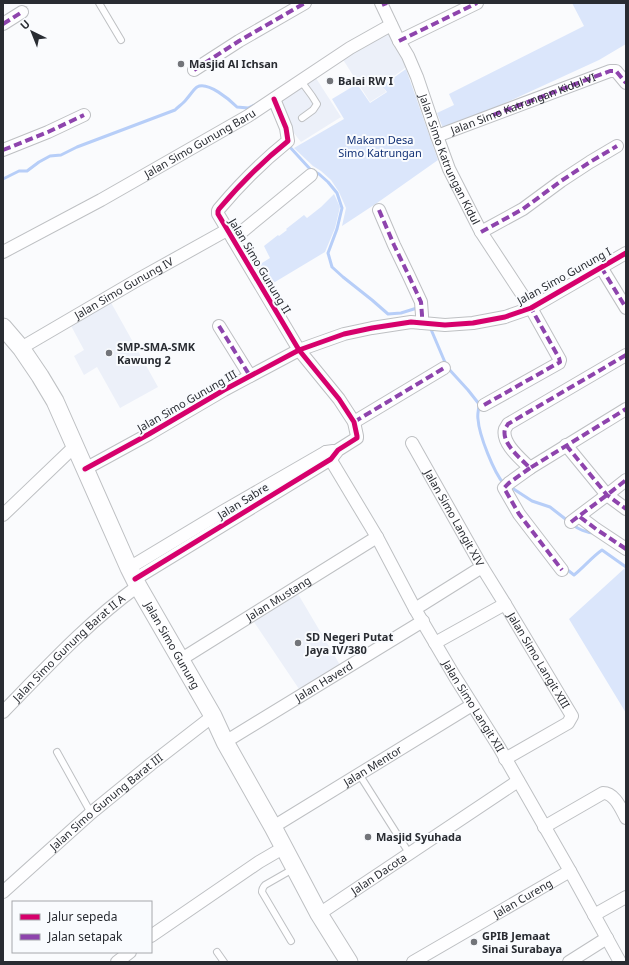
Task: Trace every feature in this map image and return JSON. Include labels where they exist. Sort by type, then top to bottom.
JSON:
[{"type":"main road","name":"Jalan Simo Gunung","points":[[3,327],[21,348],[55,401],[134,578],[212,716],[319,914],[349,962]]},
{"type":"street","points":[[194,70],[239,41],[305,3]]},
{"type":"street","points":[[399,41],[476,3]]},
{"type":"street","name":"Jalan Simo Katrungan Kidul","points":[[383,4],[417,77],[449,169],[481,232],[530,308],[559,358],[560,362],[484,405]]},
{"type":"street","points":[[3,24],[22,12]]},
{"type":"street","name":"Jalan Simo Gunung Baru","points":[[3,252],[101,200],[248,116],[350,48],[392,25]]},
{"type":"street","name":"Jalan Simo Katrungan Kidul VI","points":[[437,136],[610,71],[616,71],[626,82]]},
{"type":"street","name":"Jalan Simo Gunung II","points":[[268,103],[286,128],[287,142],[237,188],[219,209],[218,214],[299,350],[339,399],[354,422]]},
{"type":"street","points":[[3,150],[84,116]]},
{"type":"street","points":[[481,232],[523,208],[573,173],[617,146]]},
{"type":"street","name":"Jalan Simo Gunung IV","points":[[21,348],[139,279],[230,234],[311,175]]},
{"type":"street","points":[[379,210],[421,302],[424,318]]},
{"type":"street","name":"Jalan Simo Gunung I","points":[[299,350],[344,334],[411,322],[424,318],[445,325],[473,324],[505,317],[530,308],[626,252]]},
{"type":"street","points":[[601,267],[626,308]]},
{"type":"street","points":[[219,326],[250,376]]},
{"type":"street","name":"Jalan Simo Gunung III","points":[[85,469],[224,390],[299,350]]},
{"type":"street","points":[[530,468],[511,450],[505,438],[505,429],[508,424],[626,355]]},
{"type":"street","points":[[354,422],[444,368]]},
{"type":"street","points":[[562,570],[520,514],[504,489],[507,485],[530,468],[626,409]]},
{"type":"street","name":"Jalan Sabre","points":[[134,578],[355,440],[357,436],[354,422]]},
{"type":"street","name":"Jalan Simo Langit XIV","points":[[412,443],[482,567],[415,609]]},
{"type":"street","points":[[566,445],[607,495],[626,508]]},
{"type":"street","points":[[3,515],[75,446]]},
{"type":"street","name":"Jalan Simo Langit XII","points":[[332,454],[415,609],[518,781],[620,962]]},
{"type":"street","points":[[626,480],[576,520],[599,531],[626,549]]},
{"type":"street","name":"Jalan Mustang","points":[[180,660],[377,537]]},
{"type":"street","points":[[482,567],[505,604]]},
{"type":"street","name":"Jalan Simo Gunung Barat II A","points":[[3,712],[83,631],[125,596],[134,578]]},
{"type":"street","name":"Jalan Simo Langit XIII","points":[[435,643],[505,604],[572,716],[568,723],[505,759]]},
{"type":"street","name":"Jalan Haverd","points":[[225,742],[423,621]]},
{"type":"street","name":"Jalan Mentor","points":[[273,827],[472,705]]},
{"type":"street","name":"Jalan Simo Gunung Barat III","points":[[3,892],[91,813],[212,716]]},
{"type":"street","name":"Jalan Dacota","points":[[319,914],[518,781]]},
{"type":"street","points":[[544,827],[604,793],[608,793],[612,796],[626,818]]},
{"type":"street","points":[[152,935],[259,862],[283,848]]},
{"type":"street","name":"Jalan Cureng","points":[[413,962],[570,871]]},
{"type":"street","points":[[594,915],[626,897]]},
{"type":"street","points":[[569,962],[607,938]]},
{"type":"street","points":[[117,962],[129,953]]},
{"type":"lane","points":[[100,3],[121,40]]},
{"type":"lane","points":[[300,81],[317,104],[313,110],[302,118]]},
{"type":"lane","points":[[57,752],[91,813]]},
{"type":"lane","points":[[359,774],[409,853]]},
{"type":"lane","points":[[291,941],[262,890],[265,885],[295,868]]},
{"type":"lane","points":[[217,952],[224,962]]},
{"type":"shaded area","points":[[389,30],[409,65],[382,85],[386,92],[370,102],[342,58]]},
{"type":"shaded area","points":[[314,75],[341,117],[301,142],[289,127],[276,100]]},
{"type":"shaded area","name":"SMP-SMA-SMK Kawung 2","points":[[109,299],[158,387],[120,408],[97,367],[84,375],[74,356],[84,350],[69,322]]},
{"type":"shaded area","name":"SD Negeri Putat Jaya IV/380","points":[[298,594],[340,665],[299,689],[254,622]]},
{"type":"green space","name":"Makam Desa Simo Katrungan","points":[[572,3],[626,3],[626,44],[599,60],[444,131],[437,113],[454,105],[449,94],[584,26]]},
{"type":"green space","name":"Makam Desa Simo Katrungan","points":[[406,69],[438,160],[342,226],[346,208],[339,192],[331,180],[294,148],[344,119],[332,99],[357,84],[370,103],[387,92],[382,86]]},
{"type":"green space","points":[[334,194],[340,207],[335,228],[325,252],[265,288],[254,268],[270,258],[264,246],[287,230],[286,229],[304,215],[307,218]]},
{"type":"green space","points":[[626,567],[626,713],[569,619]]},
{"type":"waterway","points":[[3,179],[19,171],[27,171],[50,156],[61,155],[77,147],[175,110],[197,87],[202,86],[213,89],[237,107],[248,108],[257,104]]},
{"type":"waterway","points":[[288,145],[310,169],[319,174],[337,193],[342,208],[337,229],[328,253],[332,267],[388,314],[401,313],[417,308],[419,309]]},
{"type":"waterway","points":[[430,327],[447,367],[479,404],[479,426],[484,444],[492,463],[504,484]]},
{"type":"waterway","points":[[509,486],[532,501],[550,507],[568,521]]},
{"type":"waterway","points":[[572,524],[577,528],[594,533]]},
{"type":"waterway","points":[[565,568],[574,575],[602,550],[626,567]]},
{"type":"marked path","points":[[194,70],[239,41],[305,3]]},
{"type":"marked path","points":[[382,5],[387,3]]},
{"type":"marked path","points":[[399,41],[477,3]]},
{"type":"marked path","points":[[3,24],[22,12]]},
{"type":"marked path","points":[[493,115],[610,71],[616,71],[626,83]]},
{"type":"marked path","points":[[3,150],[48,132],[84,115]]},
{"type":"marked path","points":[[481,232],[523,209],[561,181],[617,146]]},
{"type":"marked path","points":[[379,210],[421,302],[422,323]]},
{"type":"marked path","points":[[601,267],[626,308]]},
{"type":"marked path","points":[[484,405],[560,362],[531,308]]},
{"type":"marked path","points":[[219,326],[250,376]]},
{"type":"marked path","points":[[626,355],[508,424],[505,429],[506,440],[517,455],[530,468],[626,409]]},
{"type":"marked path","points":[[354,422],[444,368]]},
{"type":"marked path","points":[[566,445],[607,495],[626,509]]},
{"type":"marked path","points":[[530,468],[504,488],[519,514],[562,570]]},
{"type":"marked path","points":[[571,522],[626,480]]},
{"type":"marked path","points":[[580,517],[626,549]]},
{"type":"cycle path","points":[[135,579],[331,459],[338,450],[357,438],[354,422],[339,399],[299,350],[218,214],[219,209],[243,182],[288,141],[286,128],[274,99]]},
{"type":"cycle path","points":[[85,469],[224,390],[299,350],[344,334],[372,328],[411,322],[445,325],[473,323],[505,317],[531,308],[626,253]]},
{"type":"place","name":"Masjid Al Ichsan","points":[[181,64]]},
{"type":"place","name":"Balai RW I","points":[[330,81]]},
{"type":"place","name":"SMP-SMA-SMK Kawung 2","points":[[109,353]]},
{"type":"place","name":"SD Negeri Putat Jaya IV/380","points":[[298,643]]},
{"type":"place","name":"Masjid Syuhada","points":[[368,837]]},
{"type":"place","name":"GPIB Jemaat Sinai Surabaya","points":[[474,942]]}]
